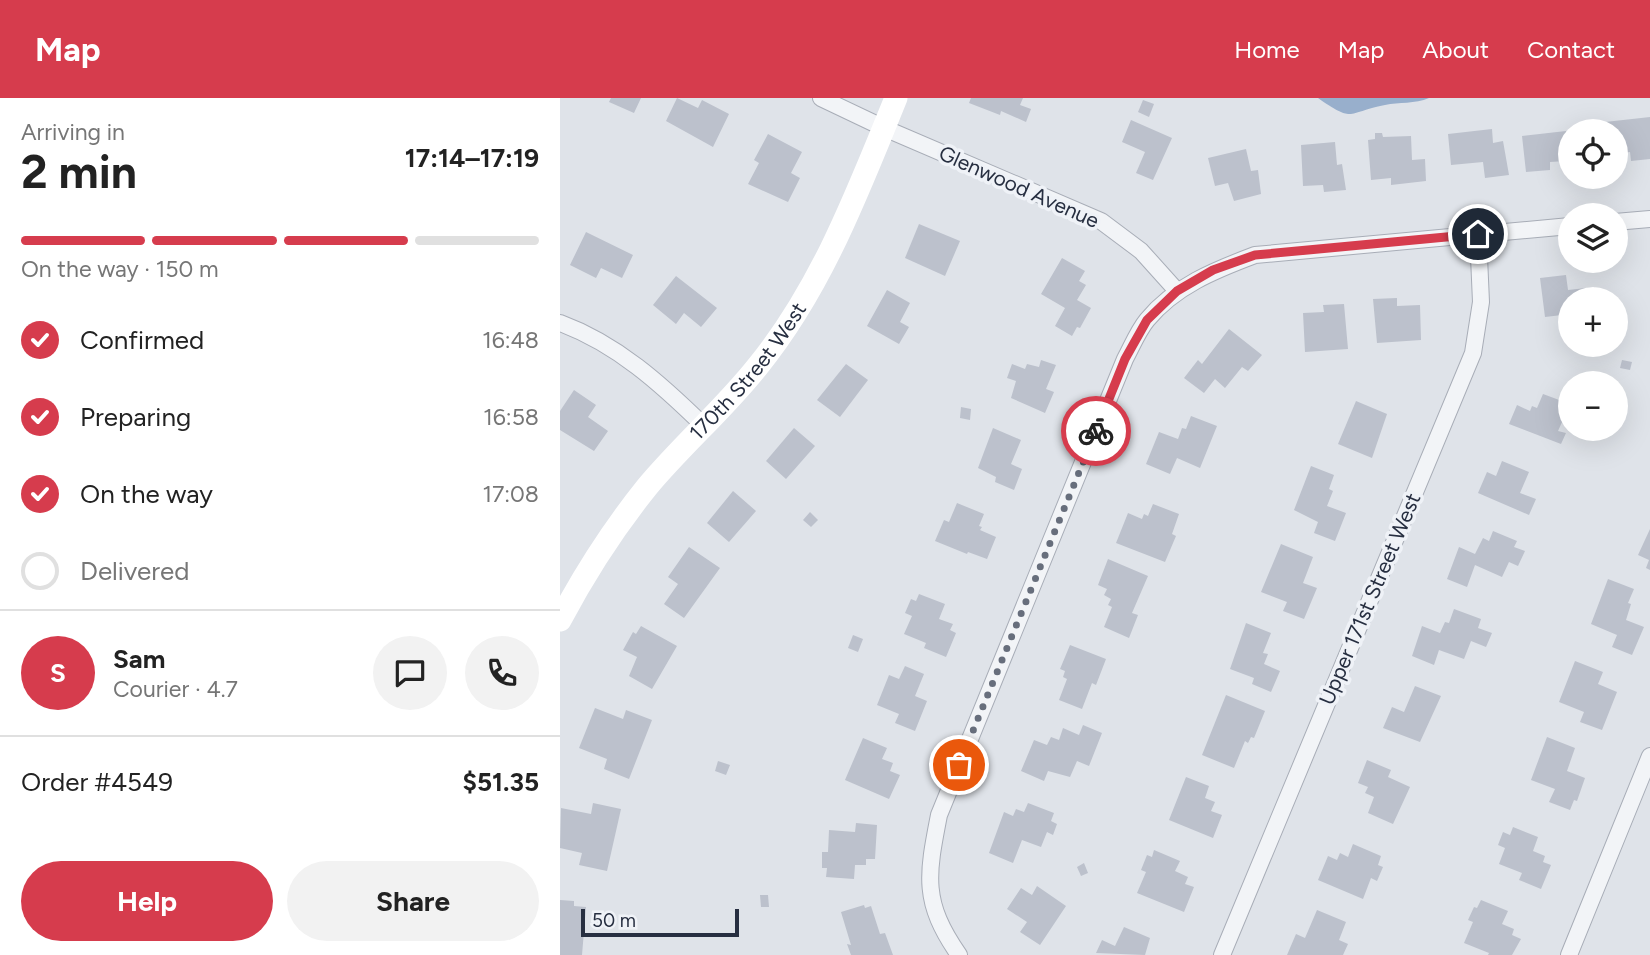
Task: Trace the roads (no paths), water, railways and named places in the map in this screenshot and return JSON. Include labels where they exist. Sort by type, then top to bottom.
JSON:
[{"type":"street","name":"Glenwood Avenue","points":[[821,98],[884,128],[1101,221],[1141,251],[1177,291]]},
{"type":"street","name":"170th Street West","points":[[560,620],[594,560],[648,486],[758,367],[800,305],[841,230],[896,98]]},
{"type":"street","points":[[1628,221],[1650,219]]},
{"type":"street","points":[[960,955],[943,928],[930,899],[929,866],[939,815],[1125,359],[1147,320],[1177,291],[1213,270],[1255,255],[1558,227]]},
{"type":"street","name":"Upper 171st Street West","points":[[1222,955],[1473,352],[1481,302],[1478,234]]},
{"type":"street","points":[[560,323],[586,332],[645,370],[704,426]]},
{"type":"street","points":[[1569,955],[1650,756]]},
{"type":"water","points":[[1318,98],[1429,98],[1351,114],[1339,111]]}]
